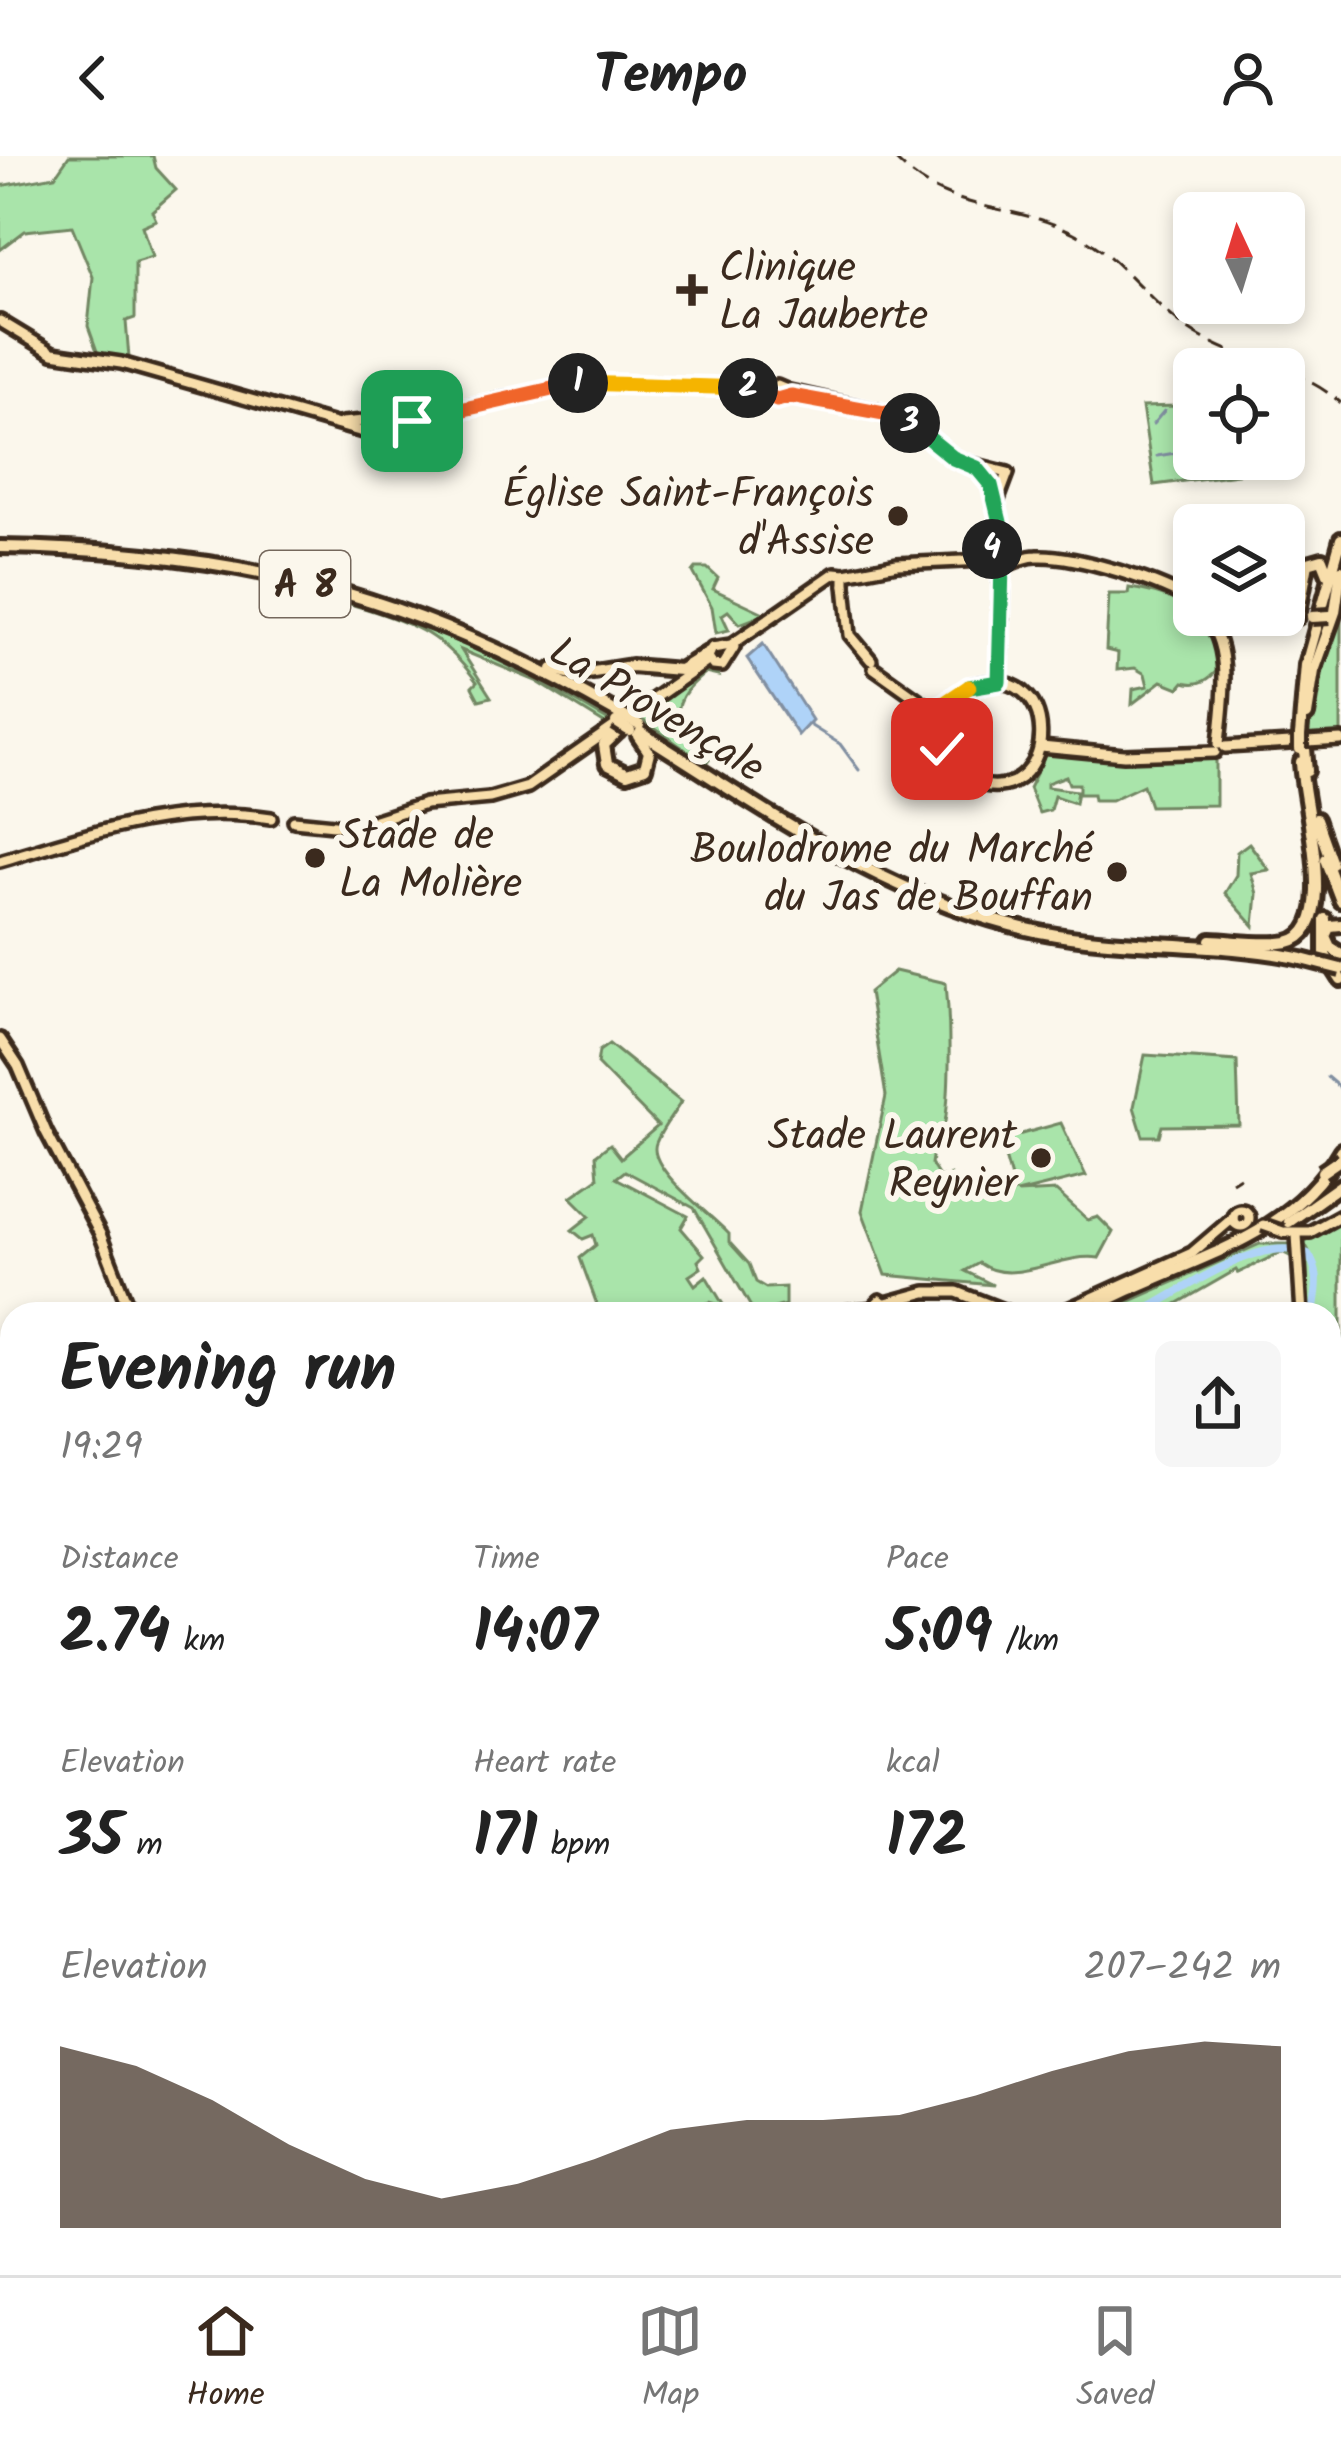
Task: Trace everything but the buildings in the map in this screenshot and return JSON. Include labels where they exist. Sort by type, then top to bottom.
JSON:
[{"type":"highway","points":[[1129,939],[1294,941],[1317,925],[1325,898],[1302,745],[1322,616],[1341,536]]},
{"type":"highway","points":[[1322,616],[1305,563],[1331,552],[1341,536]]},
{"type":"highway","name":"La Provençale","points":[[0,549],[148,553],[249,567],[361,595],[450,627],[626,723],[823,845],[955,908],[1075,938],[1303,956]]},
{"type":"highway","name":"La Provençale","points":[[0,549],[165,560],[317,587],[464,638],[588,701],[825,840],[919,888],[1022,923],[1129,939],[1247,944],[1341,966]]},
{"type":"highway","points":[[1341,555],[1310,668],[1302,745],[1310,813],[1341,901]]},
{"type":"highway","points":[[1322,616],[1341,570]]},
{"type":"highway","points":[[450,627],[575,675],[631,666],[680,670],[710,658]]},
{"type":"highway","points":[[626,723],[645,742],[650,757],[645,768],[627,774],[610,768],[602,754],[604,745],[626,723]]},
{"type":"highway","points":[[1302,745],[1313,808],[1340,885]]},
{"type":"highway","points":[[1315,841],[1330,889],[1324,950],[1341,980]]},
{"type":"highway","points":[[1341,925],[1330,926],[1325,938],[1341,954]]},
{"type":"highway","points":[[1221,1252],[1264,1228],[1341,1155]]},
{"type":"highway","points":[[1250,1245],[1304,1205],[1341,1155]]},
{"type":"highway","points":[[1105,1302],[1221,1252],[1287,1216],[1341,1155]]},
{"type":"highway","points":[[1117,1302],[1250,1245],[1341,1185]]},
{"type":"main road","points":[[0,321],[53,353],[121,362],[265,405],[363,427],[577,383],[758,389],[886,412],[909,422],[953,458],[977,468],[1007,472],[997,511],[993,565],[1003,590],[999,682]]},
{"type":"main road","points":[[977,468],[993,489],[997,511]]},
{"type":"main road","points":[[993,565],[1046,552],[1173,586]]},
{"type":"main road","points":[[294,821],[353,827],[425,804],[509,794],[554,772],[710,658],[795,604],[897,564],[993,565],[1033,556],[1061,559],[1173,591]]},
{"type":"main road","points":[[841,583],[850,634],[872,663],[939,711],[947,728]]},
{"type":"main road","points":[[1216,636],[1225,696]]},
{"type":"main road","points":[[1220,748],[1226,667],[1221,636]]},
{"type":"main road","points":[[710,658],[724,664],[725,651]]},
{"type":"main road","points":[[626,723],[710,658]]},
{"type":"main road","points":[[999,682],[1016,687],[1031,700],[1039,717],[1041,745],[1024,773],[994,786],[963,777],[942,749],[939,711],[970,686],[999,682]]},
{"type":"main road","points":[[1041,745],[1124,755],[1341,741]]},
{"type":"main road","points":[[942,749],[953,763]]},
{"type":"main road","points":[[0,862],[140,819],[232,813],[271,818]]},
{"type":"main road","points":[[0,1039],[19,1066],[46,1132],[100,1234],[126,1302]]},
{"type":"main road","points":[[1084,1302],[1192,1253],[1244,1223],[1297,1236],[1341,1215]]},
{"type":"main road","points":[[1297,1236],[1302,1302]]},
{"type":"main road","points":[[898,1302],[926,1292],[957,1292],[982,1302]]},
{"type":"green space","points":[[69,156],[153,156],[156,168],[176,190],[152,211],[156,220],[142,226],[152,257],[135,262],[135,318],[126,321],[129,358],[98,354],[88,326],[93,277],[72,226],[25,231],[0,250],[0,186],[55,176]]},
{"type":"green space","points":[[1173,406],[1173,480],[1192,480],[1154,485],[1142,407]]},
{"type":"green space","points":[[707,568],[718,578],[713,589],[766,614],[740,624],[728,611],[722,615],[729,630],[716,633],[712,607],[693,572]]},
{"type":"green space","points":[[1129,588],[1173,600],[1173,636],[1211,636],[1220,667],[1204,681],[1184,682],[1179,688],[1162,681],[1132,704],[1133,689],[1148,686],[1145,674],[1135,668],[1117,670],[1118,653],[1106,650],[1109,594],[1128,594]]},
{"type":"green space","points":[[322,592],[473,648],[544,684],[614,724],[610,727],[536,681],[461,650],[491,697],[479,700],[472,687],[477,682],[452,653],[427,634]]},
{"type":"green space","points":[[1341,619],[1341,735],[1308,735],[1314,683]]},
{"type":"green space","points":[[713,668],[718,676],[705,673],[692,685],[683,696],[677,718],[678,727],[706,746],[702,755],[709,760],[706,764],[641,719],[706,669]]},
{"type":"green space","points":[[1048,749],[1152,760],[1211,756],[1216,761],[1216,805],[1150,806],[1143,785],[1111,800],[1094,800],[1093,794],[1079,794],[1079,784],[1069,784],[1066,776],[1047,787],[1077,791],[1075,803],[1054,796],[1050,810],[1039,813],[1029,788]]},
{"type":"green space","points":[[1249,843],[1269,870],[1251,873],[1257,894],[1254,926],[1225,893],[1236,875],[1237,852]]},
{"type":"green space","points":[[895,971],[946,983],[948,1100],[931,1164],[940,1178],[950,1175],[957,1186],[965,1182],[989,1203],[1015,1192],[1000,1140],[1061,1123],[1086,1176],[1017,1193],[1056,1191],[1088,1220],[1098,1217],[1113,1232],[1099,1258],[1007,1272],[979,1263],[965,1271],[993,1285],[886,1275],[862,1211],[886,1096],[869,992]]},
{"type":"green space","points":[[609,1044],[681,1102],[656,1143],[661,1165],[729,1234],[729,1242],[749,1264],[756,1282],[766,1288],[785,1287],[785,1302],[748,1302],[694,1208],[625,1171],[616,1178],[688,1216],[681,1228],[704,1255],[698,1261],[701,1268],[689,1276],[695,1285],[706,1276],[722,1302],[596,1302],[580,1258],[596,1245],[593,1235],[583,1239],[572,1230],[590,1216],[571,1197],[598,1178],[596,1155],[610,1144],[621,1158],[658,1126],[597,1064],[599,1051]]},
{"type":"green space","points":[[1145,1055],[1237,1061],[1239,1125],[1162,1126],[1159,1136],[1143,1136],[1134,1107]]},
{"type":"green space","points":[[1341,1219],[1341,1302],[1309,1302],[1307,1265],[1282,1252],[1236,1270],[1180,1302],[1128,1302],[1260,1244],[1302,1244],[1310,1253],[1304,1242]]},
{"type":"water","points":[[763,644],[812,720],[798,735],[747,658]]},
{"type":"waterway","points":[[1153,424],[1164,411]]},
{"type":"waterway","points":[[1157,456],[1173,453]]},
{"type":"waterway","points":[[808,724],[840,744],[859,770]]},
{"type":"waterway","points":[[1327,1077],[1341,1089]]},
{"type":"waterway","points":[[1160,1302],[1245,1258],[1288,1249],[1308,1254],[1317,1283],[1315,1302]]},
{"type":"railway","points":[[892,156],[935,189],[1074,233],[1108,256],[1201,337],[1308,381],[1341,403]]},
{"type":"railway","points":[[1232,1182],[1240,1177]]},
{"type":"place","name":"Clinique La Jauberte","points":[[692,290]]},
{"type":"place","name":"Église Saint-François d'Assise","points":[[898,516]]},
{"type":"place","name":"Stade de La Molière","points":[[315,858]]},
{"type":"place","name":"Boulodrome du Marché du Jas de Bouffan","points":[[1117,872]]},
{"type":"place","name":"Stade Laurent Reynier","points":[[1041,1158]]},
{"type":"route","points":[[412,421],[524,392],[600,382],[758,389],[777,400],[791,396],[884,413],[912,424],[953,458],[982,473],[993,489],[1000,522],[991,551],[1001,562],[998,573],[1004,593],[999,682],[970,686],[937,708],[942,749]]}]
